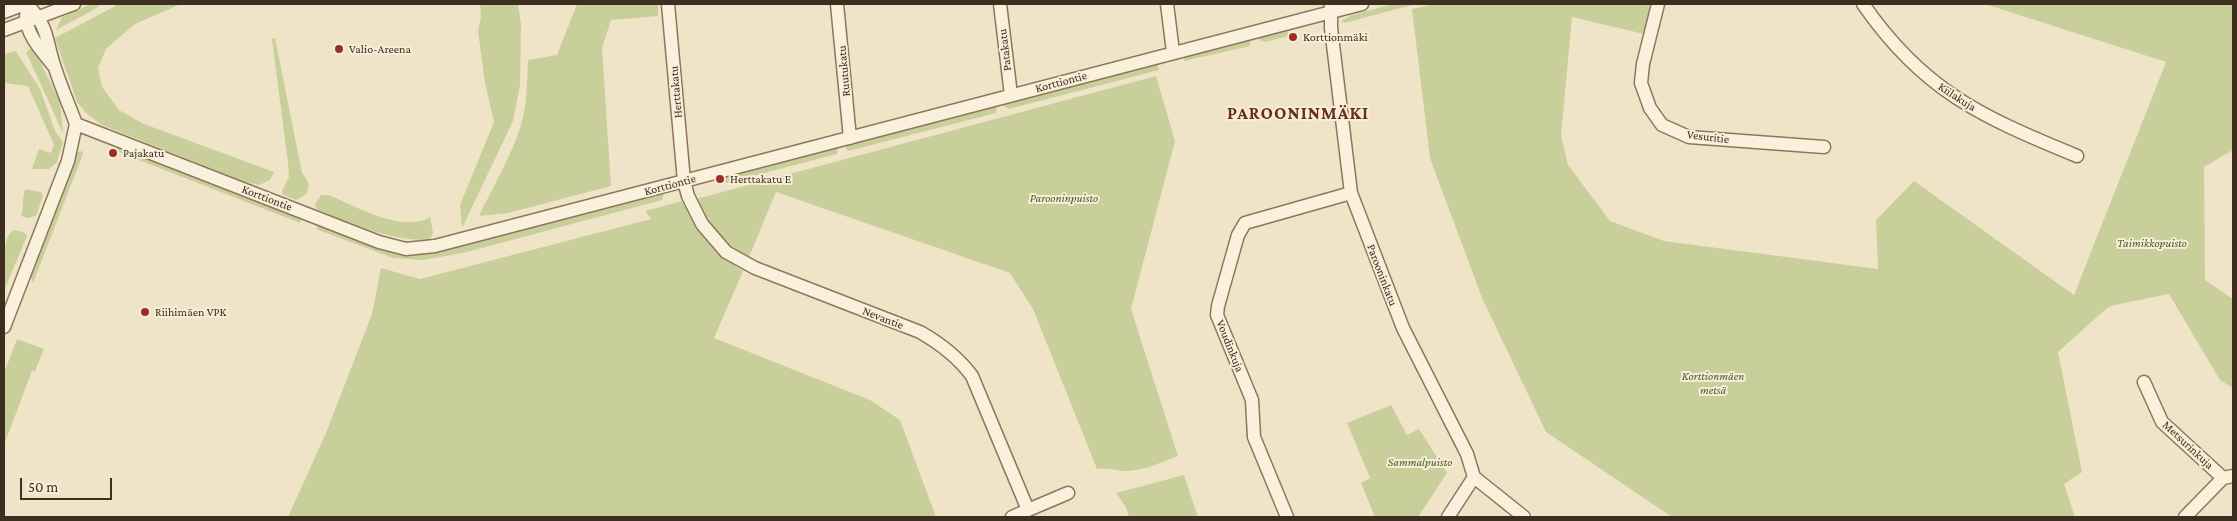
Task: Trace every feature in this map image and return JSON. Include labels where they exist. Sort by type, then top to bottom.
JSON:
[{"type":"street","points":[[4,12],[26,4]]},
{"type":"street","points":[[4,327],[68,161],[76,124],[54,67],[48,37],[39,18],[26,4]]},
{"type":"street","points":[[26,4],[26,22],[35,42],[54,67]]},
{"type":"street","points":[[4,30],[74,4]]},
{"type":"street","name":"Herttakatu","points":[[668,4],[684,181]]},
{"type":"street","name":"Ruutukatu","points":[[837,4],[850,138]]},
{"type":"street","name":"Patakatu","points":[[1000,4],[1011,95]]},
{"type":"street","points":[[1167,4],[1173,52]]},
{"type":"street","name":"Korttiontie","points":[[76,124],[379,242],[406,248],[435,246],[850,138],[1331,8],[1362,4]]},
{"type":"street","name":"Vesuritie","points":[[1658,4],[1643,64],[1642,83],[1650,108],[1662,125],[1689,136],[1824,147]]},
{"type":"street","name":"Kiilakuja","points":[[1863,4],[1882,31],[1908,61],[1963,103],[2004,126],[2077,156]]},
{"type":"street","name":"Parooninkatu","points":[[1331,8],[1330,28],[1351,193],[1403,328],[1467,454],[1474,478]]},
{"type":"street","name":"Nevantie","points":[[684,181],[690,202],[702,224],[726,252],[755,268],[920,332],[935,340],[962,362],[972,376],[1028,510]]},
{"type":"street","name":"Voudinkuja","points":[[1287,517],[1254,437],[1252,400],[1217,315],[1218,306],[1238,235],[1245,223],[1351,193]]},
{"type":"street","name":"Metsurinkuja","points":[[2144,382],[2162,422],[2228,477]]},
{"type":"street","points":[[2185,517],[2228,477]]},
{"type":"street","points":[[1448,517],[1474,478],[1524,517]]},
{"type":"street","points":[[1012,517],[1068,493]]},
{"type":"green space","points":[[91,4],[99,4],[97,8],[56,30],[62,17]]},
{"type":"green space","points":[[119,4],[181,4],[135,24],[106,49],[98,68],[102,87],[119,110],[144,124],[274,172],[270,180],[259,185],[242,181],[102,125],[87,114],[77,102],[55,38]]},
{"type":"green space","points":[[480,4],[518,4],[521,25],[520,85],[513,121],[462,228],[460,205],[494,122],[485,83],[478,31],[481,16]]},
{"type":"green space","points":[[577,4],[658,4],[658,16],[611,20],[602,48],[611,186],[508,213],[479,216],[507,160],[521,125],[526,101],[528,60],[557,55]]},
{"type":"green space","points":[[1393,4],[1416,4],[1344,23],[1341,21],[1352,15]]},
{"type":"green space","name":"Korttionmäen metsä","points":[[1435,4],[1650,4],[1644,34],[1572,17],[1561,136],[1568,165],[1610,221],[1664,241],[1878,269],[1876,220],[1914,181],[2074,295],[2166,62],[1985,4],[2233,4],[2233,150],[2204,167],[2205,280],[2233,299],[2233,388],[2220,380],[2169,294],[2115,305],[2107,308],[2058,352],[2082,472],[2064,484],[2075,517],[1672,517],[1546,432],[1482,298],[1430,158],[1412,9]]},
{"type":"green space","points":[[1287,30],[1289,36],[1265,42],[1259,40],[1260,36]]},
{"type":"green space","points":[[275,38],[302,173],[308,185],[305,195],[296,200],[283,195],[282,191],[289,177],[272,39]]},
{"type":"green space","points":[[1250,39],[1250,46],[1184,61],[1184,57]]},
{"type":"green space","points":[[33,47],[60,102],[63,133],[26,52]]},
{"type":"green space","points":[[16,51],[40,89],[55,131],[63,142],[57,162],[49,169],[32,169],[39,149],[51,153],[54,145],[28,86],[4,83],[4,54]]},
{"type":"green space","points":[[1157,64],[1159,70],[1009,109],[1004,106],[1004,104]]},
{"type":"green space","name":"Parooninpuisto","points":[[1156,76],[1175,141],[1131,309],[1178,456],[1148,467],[1128,471],[1105,468],[1097,469],[1033,309],[1010,273],[776,192],[749,257],[731,246],[717,233],[696,199]]},
{"type":"green space","points":[[997,106],[996,113],[848,151],[845,146]]},
{"type":"green space","points":[[118,147],[301,219],[300,223],[116,151]]},
{"type":"green space","points":[[838,148],[837,154],[726,183],[724,177]]},
{"type":"green space","points":[[82,151],[83,154],[33,283],[30,275],[77,152]]},
{"type":"green space","points":[[25,189],[41,192],[43,196],[36,216],[28,218],[21,216]]},
{"type":"green space","points":[[664,193],[662,200],[463,253],[423,260],[393,258],[316,229],[318,225],[394,253],[421,255]]},
{"type":"green space","points":[[321,195],[329,195],[365,211],[393,220],[419,221],[430,217],[433,233],[429,240],[414,240],[372,231],[317,210],[315,205]]},
{"type":"green space","points":[[682,201],[707,241],[723,257],[743,271],[714,338],[870,400],[900,420],[936,517],[288,517],[326,433],[372,314],[381,268],[420,279],[651,219],[645,211]]},
{"type":"green space","points":[[13,230],[23,232],[27,236],[4,291],[4,250],[9,235]]},
{"type":"green space","points":[[17,339],[44,349],[35,371],[32,371],[4,445],[4,373]]},
{"type":"green space","name":"Sammalpuisto","points":[[1391,405],[1407,435],[1419,429],[1447,473],[1418,517],[1375,517],[1361,483],[1370,478],[1347,423]]},
{"type":"green space","points":[[1184,475],[1198,517],[1129,517],[1126,507],[1116,493]]},
{"type":"place","name":"Korttionmäki","points":[[1293,37]]},
{"type":"place","name":"Valio-Areena","points":[[339,49]]},
{"type":"place","name":"Pajakatu","points":[[113,153]]},
{"type":"place","name":"Herttakatu E","points":[[720,179]]},
{"type":"place","name":"Riihimäen VPK","points":[[145,312]]},
{"type":"district","name":"PAROONINMÄKI","points":[[1298,113]]},
{"type":"park label","name":"Taimikkopuisto","points":[[2152,243]]}]
